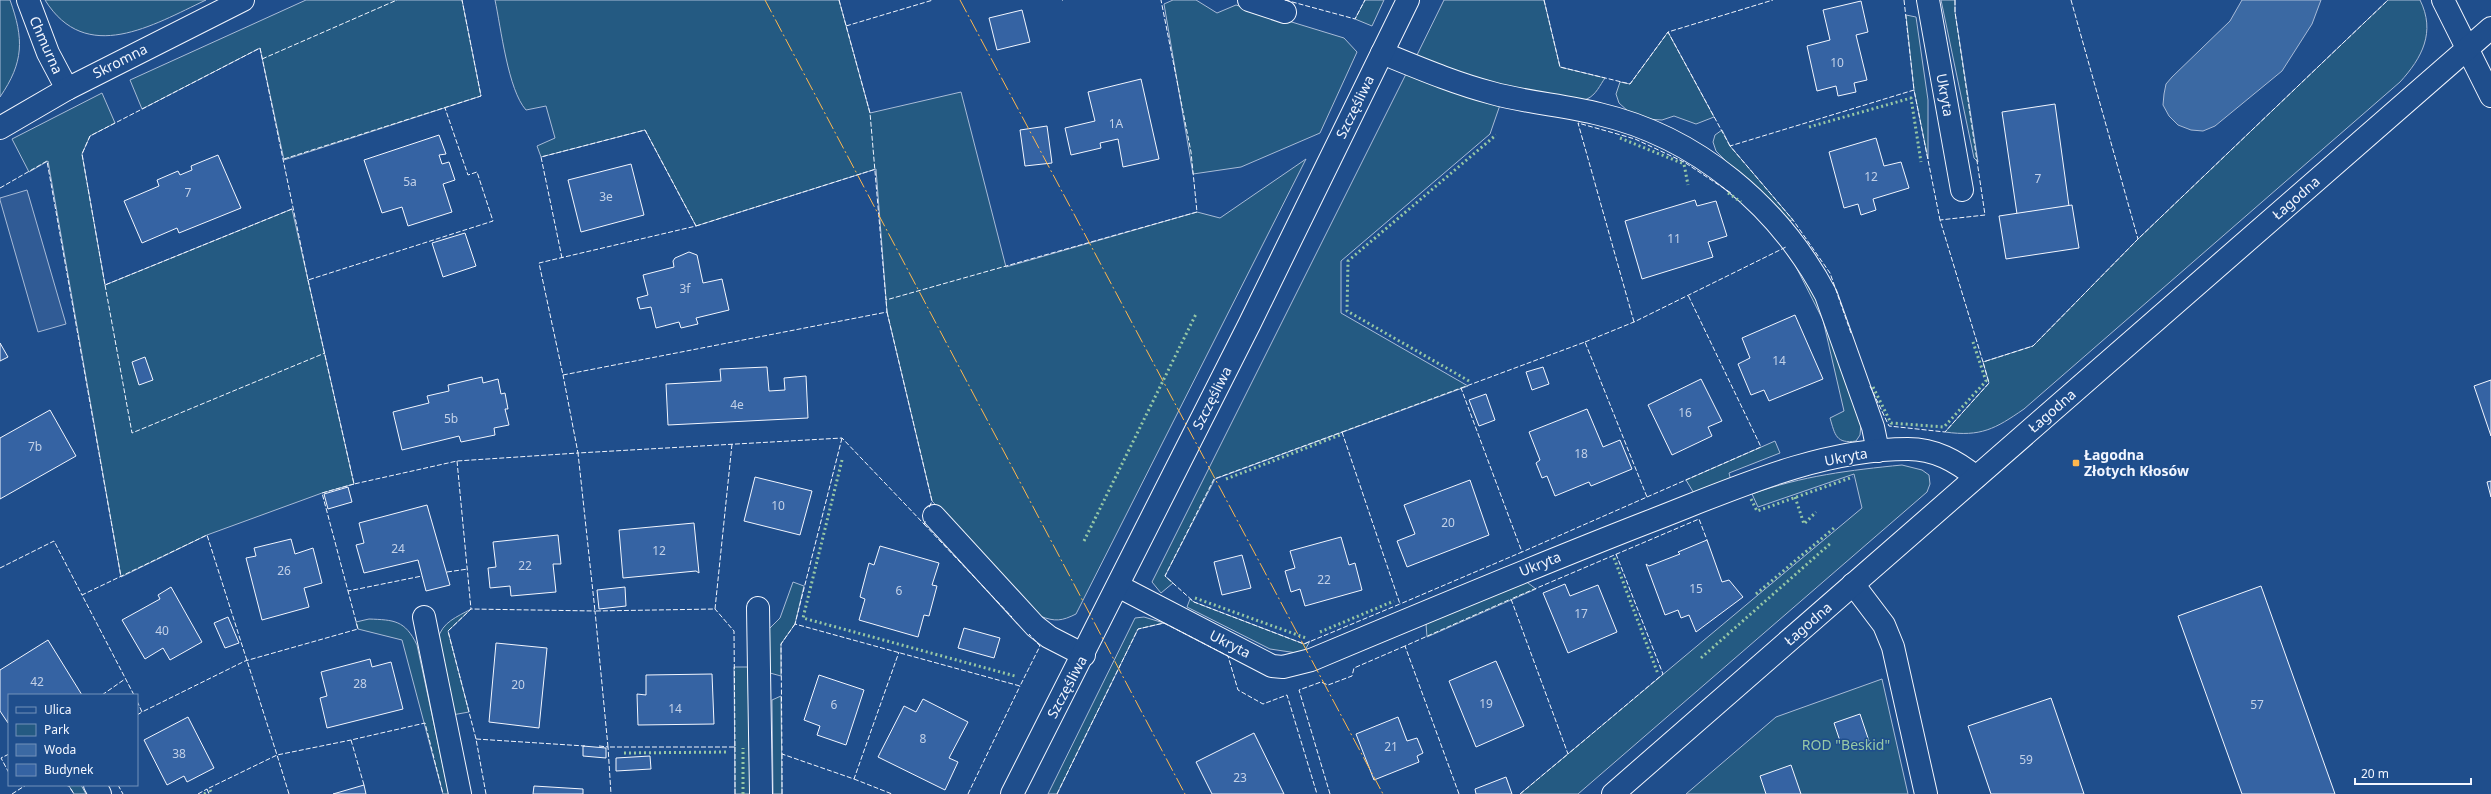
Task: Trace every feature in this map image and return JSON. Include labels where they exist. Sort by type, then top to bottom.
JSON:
[{"type":"street","name":"Chmurna","points":[[28,0],[48,53],[66,88]]},
{"type":"street","name":"Skromna","points":[[0,128],[66,88],[244,0]]},
{"type":"street","points":[[1249,0],[1285,12]]},
{"type":"street","name":"Szczęśliwa","points":[[1012,794],[1250,323],[1408,0]]},
{"type":"street","name":"Ukryta","points":[[1928,0],[1962,190]]},
{"type":"street","points":[[2443,0],[2491,96]]},
{"type":"street","name":"Łagodna","points":[[1613,794],[2491,28]]},
{"type":"street","points":[[1382,53],[1455,83],[1494,94],[1599,114],[1633,124],[1670,138],[1725,173],[1757,202],[1787,235],[1826,295],[1863,397],[1878,450]]},
{"type":"street","name":"Ukryta","points":[[1118,586],[1272,666],[1283,667],[1296,665],[1529,568],[1776,473],[1811,463],[1878,450],[1910,449],[1935,453],[1957,462],[1976,477]]},
{"type":"street","points":[[934,516],[1035,626],[1049,637],[1084,654]]},
{"type":"street","points":[[1853,584],[1884,625],[1893,647],[1926,794]]},
{"type":"street","points":[[758,608],[761,794]]},
{"type":"street","points":[[424,617],[460,794]]},
{"type":"green space","points":[[0,0],[10,0],[18,27],[19,50],[14,73],[0,97]]},
{"type":"green space","points":[[45,0],[206,0],[164,20],[143,28],[121,34],[100,36],[80,31],[62,20]]},
{"type":"green space","points":[[306,0],[462,0],[481,96],[284,160],[260,48],[142,109],[130,80]]},
{"type":"green space","points":[[495,0],[839,0],[870,113],[961,92],[1006,267],[1197,212],[1220,218],[1306,159],[1076,614],[1058,620],[1040,616],[932,501],[887,312],[876,169],[696,226],[645,130],[541,157],[537,146],[555,138],[546,106],[526,110],[520,101],[514,88],[506,58]]},
{"type":"green space","points":[[1173,0],[1196,0],[1217,13],[1236,5],[1344,38],[1357,52],[1320,133],[1241,167],[1193,174],[1164,4]]},
{"type":"green space","points":[[1365,0],[1384,0],[1372,26],[1355,19]]},
{"type":"green space","points":[[1444,0],[1544,0],[1560,67],[1605,78],[1595,92],[1587,99],[1573,101],[1553,99],[1503,87],[1416,57]]},
{"type":"green space","points":[[1941,0],[1955,0],[1955,12],[1978,162],[1974,158]]},
{"type":"green space","points":[[2388,0],[2420,0],[2425,12],[2427,23],[2427,34],[2420,54],[2415,64],[2400,82],[2024,409],[2004,422],[1987,430],[1968,433],[1945,432],[1989,383],[1983,362],[2033,346],[2138,239]]},
{"type":"green space","points":[[1906,15],[1916,17],[1928,100],[1928,159],[1914,90]]},
{"type":"green space","points":[[1668,32],[1714,117],[1696,124],[1674,116],[1662,120],[1646,119],[1629,112],[1619,103],[1616,94],[1620,82],[1630,84]]},
{"type":"green space","points":[[1408,70],[1500,105],[1490,134],[1341,261],[1341,313],[1468,386],[1215,479],[1165,576],[1173,583],[1161,593],[1152,582]]},
{"type":"green space","points":[[102,93],[115,123],[90,136],[82,154],[105,285],[292,209],[354,484],[322,493],[207,535],[121,577],[48,161],[29,172],[12,139]]},
{"type":"green space","points":[[1722,130],[1730,146],[1793,220],[1785,221],[1716,151],[1713,142],[1715,135]]},
{"type":"green space","points":[[1786,247],[1815,290],[1861,424],[1860,435],[1856,441],[1849,442],[1840,440],[1833,429],[1830,418],[1844,411],[1823,320]]},
{"type":"green space","points":[[1775,441],[1780,453],[1729,473],[1731,481],[1695,495],[1686,480]]},
{"type":"green space","points":[[1902,465],[1922,470],[1929,475],[1930,484],[1927,492],[1578,794],[1520,794],[1862,508],[1854,474],[1758,507],[1752,494],[1808,478],[1864,469]]},
{"type":"green space","points":[[1524,580],[1536,589],[1427,637],[1426,624]]},
{"type":"green space","points":[[793,582],[804,586],[795,624],[781,644],[781,676],[770,673],[769,629],[780,618]]},
{"type":"green space","points":[[1190,599],[1194,602],[1304,644],[1310,641],[1305,650],[1297,653],[1270,649],[1187,607]]},
{"type":"green space","points":[[471,609],[448,631],[469,712],[452,715],[438,639],[443,628],[447,624]]},
{"type":"green space","points":[[1144,617],[1164,623],[1138,629],[1057,794],[1048,794],[1135,618]]},
{"type":"green space","points":[[369,619],[398,623],[408,631],[417,645],[449,794],[443,794],[402,640],[358,629],[356,622]]},
{"type":"green space","points":[[734,667],[748,667],[750,794],[735,794]]},
{"type":"green space","name":"ROD \"Beskid\"","points":[[1882,679],[1908,794],[1686,794],[1776,717]]},
{"type":"green space","points":[[781,696],[782,794],[773,794],[772,700]]},
{"type":"green space","points":[[69,786],[82,786],[86,794],[74,794]]},
{"type":"shaded area","points":[[27,190],[66,324],[38,332],[0,200],[0,198]]},
{"type":"water","points":[[2242,0],[2321,0],[2312,24],[2282,71],[2215,126],[2203,131],[2191,130],[2178,125],[2169,116],[2163,105],[2166,84],[2230,21]]},
{"type":"building","points":[[1861,1],[1868,32],[1856,35],[1867,80],[1854,83],[1856,92],[1838,96],[1836,86],[1817,91],[1807,46],[1830,40],[1823,10]]},
{"type":"building","points":[[1022,10],[1030,42],[997,50],[989,18]]},
{"type":"building","points":[[1141,79],[1159,159],[1123,167],[1118,139],[1100,143],[1101,148],[1071,155],[1065,128],[1095,121],[1088,92]]},
{"type":"building","points":[[2055,104],[2069,206],[2017,214],[2002,112]]},
{"type":"building","points":[[1047,126],[1052,163],[1025,166],[1020,130]]},
{"type":"building","points":[[439,135],[446,154],[439,155],[442,164],[449,162],[455,180],[443,184],[452,212],[408,226],[402,207],[382,213],[364,160]]},
{"type":"building","points":[[1876,138],[1884,166],[1901,162],[1909,188],[1873,199],[1876,210],[1861,215],[1858,204],[1844,208],[1829,152]]},
{"type":"building","points":[[218,155],[241,208],[179,233],[177,228],[142,243],[124,201],[159,186],[157,180],[178,171],[180,175],[192,170],[191,166]]},
{"type":"building","points":[[631,164],[644,215],[581,232],[568,180]]},
{"type":"building","points":[[1695,200],[1697,206],[1716,201],[1727,236],[1708,242],[1713,257],[1642,279],[1625,221]]},
{"type":"building","points":[[2072,205],[2079,248],[2006,259],[1999,216]]},
{"type":"building","points":[[465,233],[476,266],[443,277],[432,243]]},
{"type":"building","points":[[689,252],[697,255],[703,283],[722,279],[729,310],[696,318],[698,324],[681,328],[679,322],[656,328],[651,307],[640,309],[637,298],[648,295],[643,275],[674,267],[673,261],[675,258]]},
{"type":"building","points":[[1795,315],[1823,379],[1769,401],[1764,390],[1751,395],[1738,364],[1750,358],[1742,338]]},
{"type":"building","points":[[0,343],[8,357],[0,361]]},
{"type":"building","points":[[145,357],[153,380],[139,385],[132,362]]},
{"type":"building","points":[[767,367],[769,391],[785,390],[784,378],[806,376],[808,418],[668,425],[666,384],[721,381],[720,369]]},
{"type":"building","points":[[1543,367],[1549,384],[1532,390],[1526,372]]},
{"type":"building","points":[[482,377],[483,383],[498,379],[501,394],[505,393],[508,409],[505,409],[509,425],[494,428],[495,435],[461,442],[459,436],[402,450],[393,412],[429,403],[427,396],[449,391],[448,385]]},
{"type":"building","points":[[1701,379],[1722,421],[1708,427],[1712,436],[1672,455],[1648,405]]},
{"type":"building","points":[[2491,380],[2491,436],[2474,386]]},
{"type":"building","points":[[1486,394],[1495,420],[1479,426],[1469,400]]},
{"type":"building","points":[[1587,409],[1603,447],[1620,440],[1632,469],[1591,486],[1589,482],[1555,496],[1547,476],[1542,478],[1536,463],[1540,460],[1529,432]]},
{"type":"building","points":[[50,410],[76,456],[0,499],[0,438]]},
{"type":"building","points":[[755,477],[812,491],[800,535],[744,521]]},
{"type":"building","points":[[1470,480],[1489,535],[1407,567],[1397,541],[1415,534],[1404,505]]},
{"type":"building","points":[[2491,481],[2491,497],[2487,482]]},
{"type":"building","points":[[348,487],[352,502],[328,509],[324,494]]},
{"type":"building","points":[[427,505],[450,585],[426,591],[418,560],[364,573],[356,545],[364,543],[359,523]]},
{"type":"building","points":[[694,523],[699,573],[696,571],[623,578],[619,530]]},
{"type":"building","points":[[558,535],[561,564],[553,564],[556,592],[511,596],[510,586],[490,588],[488,568],[496,567],[493,542]]},
{"type":"building","points":[[1341,537],[1349,565],[1355,563],[1362,590],[1305,606],[1300,589],[1291,592],[1285,571],[1295,568],[1290,551]]},
{"type":"building","points":[[291,539],[295,554],[313,548],[322,583],[304,588],[309,607],[262,620],[246,558],[256,556],[254,548]]},
{"type":"building","points":[[1707,540],[1722,582],[1729,580],[1743,597],[1696,632],[1689,615],[1681,618],[1678,610],[1665,615],[1646,564],[1649,566],[1680,554],[1678,552]]},
{"type":"building","points":[[880,546],[939,563],[932,585],[937,586],[929,616],[924,615],[918,637],[859,620],[865,599],[860,597],[869,563],[874,565]]},
{"type":"building","points":[[1242,555],[1251,588],[1222,595],[1214,562]]},
{"type":"building","points":[[1565,584],[1570,596],[1598,585],[1617,632],[1568,653],[1543,593]]},
{"type":"building","points":[[2261,586],[2335,794],[2242,794],[2178,616]]},
{"type":"building","points":[[171,587],[202,642],[170,660],[163,648],[145,659],[122,620],[160,599],[158,595]]},
{"type":"building","points":[[625,587],[626,606],[599,609],[597,590]]},
{"type":"building","points":[[228,617],[239,643],[225,648],[214,623]]},
{"type":"building","points":[[964,628],[1000,638],[994,658],[958,648]]},
{"type":"building","points":[[48,640],[81,694],[8,694],[8,723],[0,711],[0,670]]},
{"type":"building","points":[[496,643],[547,648],[539,728],[489,722]]},
{"type":"building","points":[[370,659],[372,667],[391,662],[403,709],[327,728],[320,698],[327,696],[321,672]]},
{"type":"building","points":[[1496,661],[1524,726],[1476,747],[1449,681]]},
{"type":"building","points":[[712,674],[714,724],[638,725],[637,694],[646,695],[646,675]]},
{"type":"building","points":[[819,675],[864,690],[846,745],[817,735],[820,726],[804,720]]},
{"type":"building","points":[[2051,698],[2084,794],[1991,794],[1968,726]]},
{"type":"building","points":[[923,699],[968,722],[949,758],[958,762],[945,790],[878,757],[904,706],[916,712]]},
{"type":"building","points":[[1860,714],[1869,741],[1843,750],[1834,723]]},
{"type":"building","points":[[188,717],[214,768],[187,782],[184,776],[167,785],[144,740]]},
{"type":"building","points":[[1398,717],[1407,741],[1417,738],[1423,753],[1417,756],[1419,762],[1374,780],[1356,734]]},
{"type":"building","points":[[1254,733],[1284,794],[1212,794],[1196,762]]},
{"type":"building","points":[[583,746],[606,748],[606,758],[583,756]]},
{"type":"building","points":[[650,756],[651,769],[616,771],[616,758]]},
{"type":"building","points":[[1791,765],[1801,794],[1766,794],[1760,776]]},
{"type":"building","points":[[1506,777],[1512,794],[1476,794],[1475,789]]},
{"type":"building","points":[[364,785],[366,794],[333,794]]},
{"type":"building","points":[[534,786],[583,789],[583,794],[533,794]]},
{"type":"hedge","points":[[1809,127],[1911,98],[1921,162]]},
{"type":"hedge","points":[[1469,381],[1347,311],[1348,261],[1496,135]]},
{"type":"hedge","points":[[1620,138],[1684,164],[1688,185]]},
{"type":"hedge","points":[[1728,193],[1741,202]]},
{"type":"hedge","points":[[1084,541],[1196,314]]},
{"type":"hedge","points":[[1873,387],[1891,423],[1944,427],[1986,381],[1973,342]]},
{"type":"hedge","points":[[1226,479],[1340,435]]},
{"type":"hedge","points":[[842,460],[803,618],[1015,676]]},
{"type":"hedge","points":[[1751,499],[1757,511],[1853,477]]},
{"type":"hedge","points":[[1795,497],[1804,524],[1816,512]]},
{"type":"hedge","points":[[1756,594],[1834,528]]},
{"type":"hedge","points":[[1701,658],[1832,542]]},
{"type":"hedge","points":[[1614,558],[1658,674]]},
{"type":"hedge","points":[[1195,598],[1306,638]]},
{"type":"hedge","points":[[1320,632],[1394,601]]},
{"type":"hedge","points":[[743,748],[743,794]]},
{"type":"hedge","points":[[624,753],[729,752]]},
{"type":"hedge","points":[[210,790],[212,794]]},
{"type":"fence","points":[[262,59],[397,0]]},
{"type":"fence","points":[[284,159],[481,96],[462,0]]},
{"type":"fence","points":[[839,0],[870,113],[886,300],[1197,212],[1191,152],[1161,0]]},
{"type":"fence","points":[[846,26],[933,0]]},
{"type":"fence","points":[[1285,0],[1355,19],[1365,0]]},
{"type":"fence","points":[[1544,0],[1560,67],[1630,84],[1668,32]]},
{"type":"fence","points":[[1730,146],[1668,32],[1773,0]]},
{"type":"fence","points":[[1904,0],[1914,90]]},
{"type":"fence","points":[[1955,0],[1955,12],[1985,215],[1940,220],[1983,362],[2033,346],[2138,239],[2388,0]]},
{"type":"fence","points":[[2071,0],[2138,239]]},
{"type":"fence","points":[[292,209],[105,285],[82,154],[90,136],[260,48],[308,280],[493,221],[477,172],[468,175],[445,108]]},
{"type":"fence","points":[[1851,333],[1830,273],[1793,220],[1730,146],[1914,90],[1940,220]]},
{"type":"fence","points":[[1634,322],[1578,123],[1635,139],[1684,162],[1731,193]]},
{"type":"fence","points":[[562,258],[541,157],[645,130],[696,226],[539,263],[563,375],[887,312],[886,300]]},
{"type":"fence","points":[[0,188],[47,161],[121,577]]},
{"type":"fence","points":[[696,226],[876,169]]},
{"type":"fence","points":[[1585,342],[1634,322],[1786,247]]},
{"type":"fence","points":[[308,280],[354,484],[457,461],[578,453],[563,375]]},
{"type":"fence","points":[[105,285],[132,433],[325,353]]},
{"type":"fence","points":[[1647,497],[1761,447],[1688,295]]},
{"type":"fence","points":[[887,312],[932,501],[929,508]]},
{"type":"fence","points":[[1461,388],[1585,342],[1647,497],[1522,552]]},
{"type":"fence","points":[[1870,386],[1889,426],[1945,432],[1989,383],[1983,362]]},
{"type":"fence","points":[[1342,432],[1461,388],[1522,552],[1400,604]]},
{"type":"fence","points":[[1342,432],[1400,604],[1304,644],[1194,602],[1165,576],[1214,479],[1342,432]]},
{"type":"fence","points":[[842,438],[795,624],[1020,686],[1040,646],[1029,634]]},
{"type":"fence","points":[[732,444],[715,609],[595,611],[578,453],[842,438],[924,524],[926,520]]},
{"type":"fence","points":[[457,461],[471,609]]},
{"type":"fence","points":[[354,484],[322,493],[348,591],[422,576]]},
{"type":"fence","points":[[1616,554],[1663,674],[1568,754],[1511,599],[1699,519],[1707,540]]},
{"type":"fence","points":[[924,524],[1012,617]]},
{"type":"fence","points":[[133,694],[82,595],[207,535],[277,755],[207,789],[209,794]]},
{"type":"fence","points":[[0,568],[54,541],[82,595]]},
{"type":"fence","points":[[447,572],[468,569]]},
{"type":"fence","points":[[138,703],[142,712],[245,661],[358,629],[348,591]]},
{"type":"fence","points":[[1459,794],[1405,646],[1511,599]]},
{"type":"fence","points":[[476,739],[448,631],[471,609],[595,611],[608,747],[735,747],[734,631],[715,609]]},
{"type":"fence","points":[[1057,794],[1138,629],[1164,623],[1228,656],[1238,690],[1263,704],[1287,695],[1317,794]]},
{"type":"fence","points":[[795,624],[781,644],[782,754],[854,779],[899,652]]},
{"type":"fence","points":[[1330,794],[1299,690],[1321,682],[1328,685],[1352,676],[1354,668],[1405,646]]},
{"type":"fence","points":[[103,694],[125,679]]},
{"type":"fence","points":[[968,794],[1020,686]]},
{"type":"fence","points":[[138,714],[142,712]]},
{"type":"fence","points":[[364,785],[351,740],[425,723],[443,794]]},
{"type":"fence","points":[[486,794],[476,739],[585,746]]},
{"type":"fence","points":[[289,794],[277,755],[351,740]]},
{"type":"fence","points":[[599,746],[608,747],[611,794]]},
{"type":"fence","points":[[735,747],[735,794]]},
{"type":"fence","points":[[8,754],[1,758],[8,771]]},
{"type":"fence","points":[[782,754],[782,794]]},
{"type":"fence","points":[[1520,794],[1568,754]]},
{"type":"fence","points":[[854,779],[892,794]]},
{"type":"fence","points":[[12,794],[24,786]]},
{"type":"fence","points":[[69,786],[74,794]]},
{"type":"fence","points":[[119,786],[123,794]]},
{"type":"fence","points":[[198,794],[207,789]]},
{"type":"power","points":[[765,0],[1185,794]]},
{"type":"power","points":[[960,0],[1383,794]]},
{"type":"place","name":"Łagodna Złotych Kłosów","points":[[2076,463]]}]
